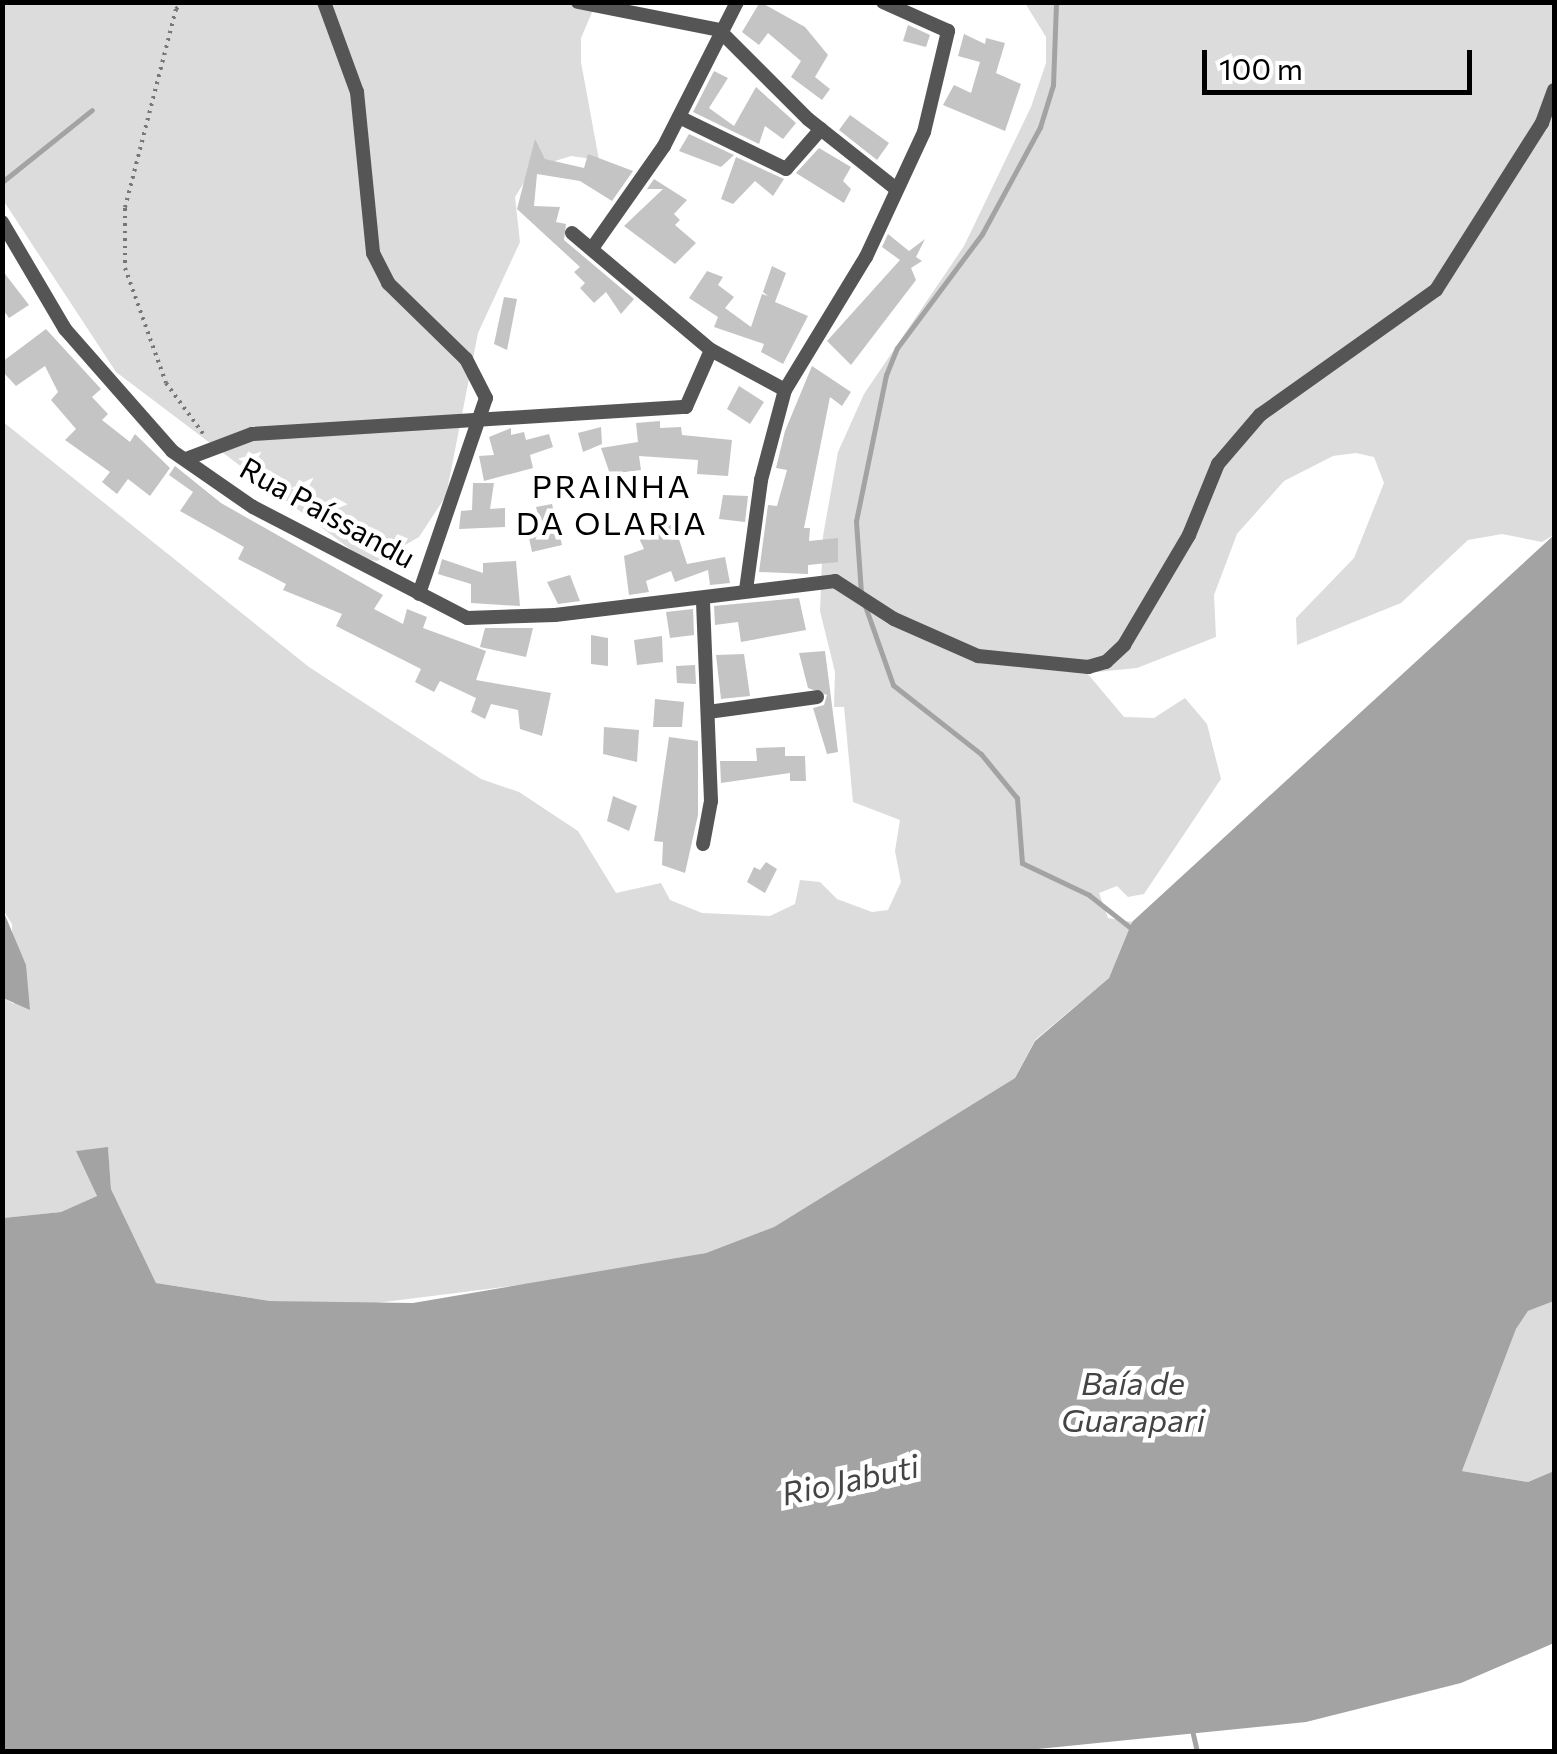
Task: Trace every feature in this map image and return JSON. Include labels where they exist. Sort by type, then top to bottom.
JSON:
[{"type":"street","points":[[324,2],[357,92],[373,253],[388,283],[480,378],[486,398],[419,594]]},
{"type":"street","points":[[578,2],[719,30],[820,128],[895,188]]},
{"type":"street","points":[[593,246],[679,117],[719,30],[737,2]]},
{"type":"street","points":[[746,590],[762,480],[785,390],[866,256],[924,132],[948,32],[883,2]]},
{"type":"street","name":"Rua Paíssandu","points":[[2,222],[65,329],[135,415],[186,459],[253,507],[467,618],[703,600],[746,590],[794,590],[835,582],[894,619],[978,656],[1071,667],[1106,662],[1124,644],[1190,535],[1218,464],[1271,406],[1436,290],[1542,123],[1554,90]]},
{"type":"street","points":[[679,117],[786,169],[820,128]]},
{"type":"street","points":[[572,233],[593,246],[711,350],[785,390]]},
{"type":"street","points":[[186,459],[252,434],[686,406],[711,350]]},
{"type":"street","points":[[703,600],[711,801],[703,844]]},
{"type":"street","points":[[708,712],[817,697]]},
{"type":"path","points":[[184,2],[176,9],[125,208],[125,268],[166,383],[206,438],[202,453]]},
{"type":"shaded area","points":[[2,3],[596,3],[581,38],[581,62],[599,160],[571,156],[533,168],[515,197],[520,242],[478,333],[446,496],[419,537],[377,561],[362,558],[116,372],[3,200]]},
{"type":"shaded area","points":[[1025,3],[1554,3],[1554,535],[1542,542],[1502,534],[1468,540],[1401,603],[1297,645],[1296,618],[1354,558],[1384,483],[1374,457],[1356,453],[1333,456],[1284,481],[1237,534],[1214,595],[1216,637],[1137,668],[1087,673],[1124,717],[1154,718],[1185,698],[1207,724],[1221,779],[1144,894],[1128,897],[1117,886],[1099,893],[1108,918],[1132,922],[1109,978],[1035,1040],[1015,1078],[774,1227],[706,1253],[576,1278],[368,1304],[270,1301],[156,1283],[111,1189],[108,1148],[77,1151],[97,1196],[61,1212],[3,1218],[3,998],[14,1004],[12,924],[2,908],[2,421],[309,667],[481,779],[519,792],[578,831],[616,893],[661,883],[670,900],[702,913],[770,916],[795,904],[800,880],[820,882],[837,899],[872,912],[888,910],[901,882],[895,851],[900,820],[853,802],[844,707],[834,707],[835,672],[820,611],[823,536],[838,452],[864,394],[964,246],[1031,107],[1046,63],[1046,37]]},
{"type":"shaded area","points":[[1554,1301],[1554,1471],[1528,1482],[1462,1471],[1516,1329],[1528,1311]]},
{"type":"water","name":"Baía de Guarapari","points":[[1554,535],[1554,1301],[1528,1311],[1516,1329],[1462,1471],[1528,1482],[1554,1471],[1554,1643],[1461,1683],[1306,1722],[1018,1751],[3,1751],[3,1218],[61,1212],[97,1196],[76,1151],[108,1147],[111,1189],[156,1283],[270,1301],[413,1303],[706,1253],[774,1227],[1015,1078],[1035,1041],[1109,978],[1132,922]]},
{"type":"water","points":[[2,908],[26,965],[30,1010],[3,998]]},
{"type":"building","points":[[760,2],[805,27],[828,55],[815,77],[830,89],[822,100],[791,77],[801,61],[768,33],[759,45],[742,32]]},
{"type":"building","points":[[908,25],[930,35],[926,47],[903,41]]},
{"type":"building","points":[[964,34],[985,44],[986,38],[1005,43],[996,73],[1021,84],[1005,131],[943,105],[954,85],[971,93],[980,62],[958,56]]},
{"type":"building","points":[[714,71],[728,78],[709,108],[734,126],[756,87],[796,123],[783,139],[765,126],[759,144],[693,112]]},
{"type":"building","points":[[850,115],[889,143],[877,160],[839,130]]},
{"type":"building","points":[[689,134],[734,155],[721,167],[679,151]]},
{"type":"building","points":[[535,139],[545,159],[584,168],[588,154],[633,171],[612,201],[580,181],[537,174],[534,206],[560,207],[556,222],[566,224],[564,240],[634,299],[621,314],[606,292],[594,303],[580,288],[585,283],[574,272],[580,267],[517,209]]},
{"type":"building","points":[[819,148],[851,167],[843,181],[851,189],[844,203],[796,173]]},
{"type":"building","points":[[736,157],[784,179],[773,196],[755,181],[733,204],[721,199]]},
{"type":"building","points":[[654,179],[687,200],[674,214],[680,220],[675,225],[696,243],[675,264],[624,226],[663,189],[647,189]]},
{"type":"building","points":[[888,234],[909,251],[925,239],[916,257],[922,261],[911,268],[916,280],[851,365],[827,341],[900,260],[882,247]]},
{"type":"building","points":[[772,266],[786,273],[775,302],[808,316],[783,364],[761,352],[764,344],[714,327],[718,317],[689,298],[707,271],[723,277],[718,285],[734,297],[725,308],[751,327],[762,294],[768,296],[763,292]]},
{"type":"building","points":[[2,270],[29,305],[9,318],[2,308]]},
{"type":"building","points":[[504,297],[517,299],[507,350],[494,344]]},
{"type":"building","points":[[46,329],[101,389],[92,397],[108,414],[102,420],[130,442],[135,434],[170,468],[150,496],[128,479],[117,494],[102,482],[110,472],[65,440],[76,429],[51,400],[58,392],[45,366],[16,386],[2,371],[2,362]]},
{"type":"building","points":[[812,366],[851,392],[842,406],[830,397],[804,528],[810,528],[809,541],[838,538],[838,562],[808,565],[808,574],[759,572],[768,505],[777,506],[787,470],[776,468],[785,431]]},
{"type":"building","points":[[739,386],[764,402],[750,424],[727,409]]},
{"type":"building","points":[[660,421],[660,428],[681,427],[682,435],[732,440],[728,476],[697,474],[698,460],[639,456],[641,470],[610,474],[601,448],[638,442],[636,423]]},
{"type":"building","points":[[601,427],[602,444],[583,452],[578,433]]},
{"type":"building","points":[[511,428],[511,435],[524,432],[526,440],[549,434],[553,447],[530,455],[533,468],[484,481],[479,456],[494,455],[489,437]]},
{"type":"building","points":[[175,466],[221,503],[383,595],[374,609],[403,624],[407,609],[427,617],[423,628],[486,651],[476,680],[551,693],[542,736],[520,729],[518,710],[491,704],[485,719],[471,712],[476,698],[440,681],[434,692],[415,682],[421,669],[336,626],[342,614],[283,590],[286,584],[238,559],[244,547],[180,511],[193,492],[169,475]]},
{"type":"building","points":[[473,483],[494,483],[490,509],[505,508],[505,527],[459,529],[461,511],[472,510]]},
{"type":"building","points":[[723,495],[748,496],[745,522],[719,519]]},
{"type":"building","points":[[552,504],[562,545],[532,552],[527,529],[541,526],[536,507]]},
{"type":"building","points":[[674,524],[687,564],[725,557],[730,583],[710,585],[708,570],[675,582],[671,571],[646,581],[649,592],[629,595],[624,556],[644,549],[638,536]]},
{"type":"building","points":[[442,559],[483,573],[483,563],[516,561],[520,606],[471,603],[471,584],[438,574]]},
{"type":"building","points":[[570,575],[580,601],[558,604],[547,582]]},
{"type":"building","points":[[799,598],[806,630],[741,642],[738,622],[715,625],[714,606]]},
{"type":"building","points":[[693,609],[694,635],[670,638],[666,612]]},
{"type":"building","points":[[485,628],[533,628],[526,657],[480,647]]},
{"type":"building","points":[[591,635],[608,638],[608,666],[591,664]]},
{"type":"building","points":[[662,636],[663,662],[637,665],[634,640]]},
{"type":"building","points":[[825,651],[838,752],[827,754],[813,708],[824,705],[827,695],[808,688],[799,653]]},
{"type":"building","points":[[744,654],[750,696],[721,699],[716,655]]},
{"type":"building","points":[[695,665],[696,684],[677,683],[676,666]]},
{"type":"building","points":[[655,699],[684,702],[682,727],[653,727]]},
{"type":"building","points":[[604,727],[639,730],[637,762],[603,754]]},
{"type":"building","points":[[669,737],[698,741],[698,815],[685,873],[662,865],[663,842],[654,841]]},
{"type":"building","points":[[785,747],[785,756],[805,756],[806,781],[790,781],[790,773],[721,783],[720,761],[757,761],[756,748]]},
{"type":"building","points":[[613,796],[637,806],[629,831],[607,821]]},
{"type":"building","points":[[766,862],[777,869],[765,893],[747,882],[754,867],[760,870]]},
{"type":"waterway","points":[[861,593],[856,521],[886,375],[897,348],[982,234],[1040,127],[1053,85],[1056,2]]},
{"type":"waterway","points":[[2,182],[92,110]]},
{"type":"waterway","points":[[864,603],[893,685],[981,754],[1017,798],[1022,863],[1089,895],[1132,929]]},
{"type":"waterway","points":[[1192,1730],[1197,1752]]},
{"type":"district","name":"PRAINHA DA OLARIA","points":[[612,504]]},
{"type":"water label","name":"Rio Jabuti","points":[[850,1479]]}]
